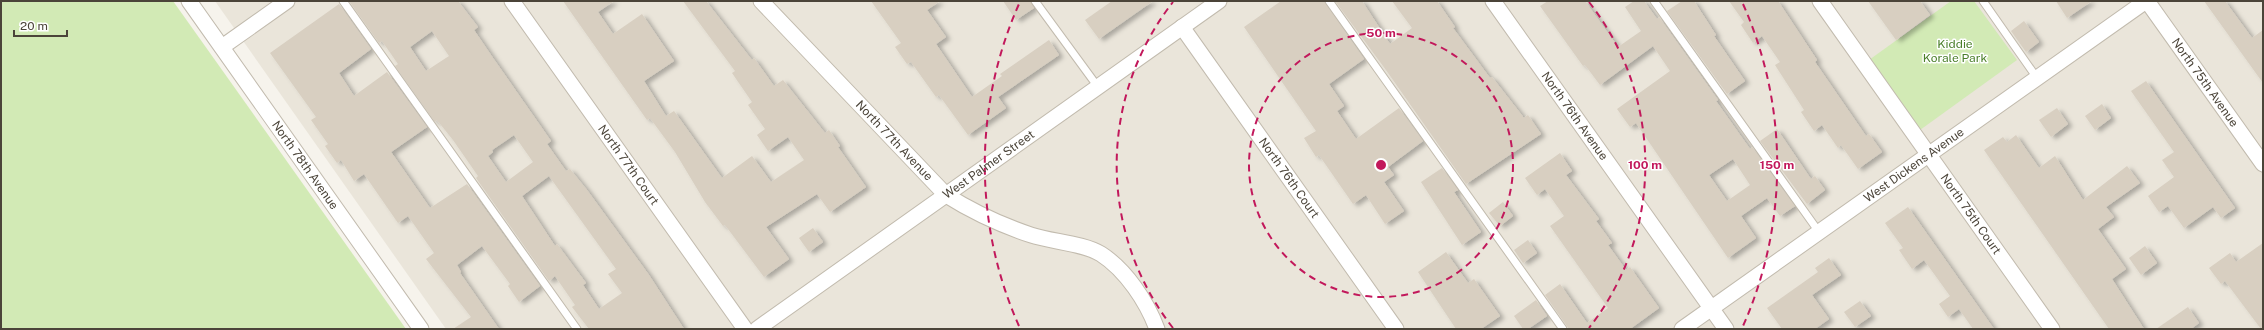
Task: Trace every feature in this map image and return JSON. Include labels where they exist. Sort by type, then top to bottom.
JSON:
[{"type":"street","name":"North 78th Avenue","points":[[189,1],[421,329]]},
{"type":"street","points":[[222,47],[287,1]]},
{"type":"street","name":"North 77th Court","points":[[512,1],[745,329]]},
{"type":"street","name":"North 77th Avenue","points":[[761,1],[946,195],[974,212],[1002,225],[1032,236],[1101,254],[1118,268],[1135,288],[1157,329]]},
{"type":"street","name":"North 76th Avenue","points":[[1493,1],[1726,329]]},
{"type":"street","name":"North 75th Court","points":[[1820,1],[2052,329]]},
{"type":"street","name":"West Dickens Avenue","points":[[1682,329],[2146,1]]},
{"type":"street","name":"North 75th Avenue","points":[[2146,1],[2263,164]]},
{"type":"street","name":"West Palmer Street","points":[[757,329],[1182,27],[1211,3]]},
{"type":"street","name":"North 76th Court","points":[[1182,27],[1396,329]]},
{"type":"lane","points":[[343,1],[577,329]]},
{"type":"lane","points":[[1035,1],[1098,87]]},
{"type":"lane","points":[[1329,1],[1563,329]]},
{"type":"lane","points":[[1654,1],[1819,232]]},
{"type":"lane","points":[[1983,1],[2037,78]]},
{"type":"shaded area","points":[[215,1],[2263,1],[2263,329],[446,329]]},
{"type":"green space","points":[[1,1],[173,1],[406,329],[1,329]]},
{"type":"green space","name":"Kiddie Korale Park","points":[[1951,1],[1974,1],[2017,60],[1920,130],[1869,60]]},
{"type":"building","points":[[349,1],[458,1],[478,27],[474,30],[551,141],[547,144],[566,171],[570,169],[587,190],[649,275],[684,329],[589,329],[572,307],[575,305],[555,276],[549,281],[476,178],[478,176],[453,140],[437,120],[435,122],[395,66],[398,64],[382,41],[379,43]],"holes":[[[432,31],[449,56],[426,71],[410,47]],[[514,135],[533,162],[506,182],[488,156],[493,152],[492,150]],[[549,176],[616,269],[608,274],[622,293],[599,309],[583,285],[586,283],[557,244],[555,246],[522,196]]]},
{"type":"building","points":[[563,1],[614,1],[598,12],[613,34],[642,14],[674,61],[644,81],[666,116],[674,111],[722,178],[752,156],[771,182],[804,160],[788,137],[768,151],[757,135],[765,129],[748,105],[752,102],[732,73],[735,71],[683,1],[706,1],[752,60],[754,58],[774,86],[783,80],[825,133],[829,130],[840,146],[838,147],[866,187],[830,212],[817,194],[766,227],[789,259],[764,277],[725,225],[723,226],[705,202],[675,152],[650,118],[647,120]]},
{"type":"building","points":[[871,1],[940,1],[927,10],[946,37],[936,44],[972,97],[1002,76],[1000,74],[1049,40],[1059,55],[998,97],[1006,108],[968,135],[939,95],[936,97],[911,62],[907,64],[895,47],[901,43]]},
{"type":"building","points":[[1003,1],[1030,1],[1034,8],[1016,20]]},
{"type":"building","points":[[1112,1],[1153,1],[1099,39],[1085,20]]},
{"type":"building","points":[[1281,1],[1324,1],[1364,59],[1329,84],[1344,106],[1337,111],[1356,139],[1399,108],[1423,141],[1388,167],[1394,175],[1384,182],[1404,211],[1385,224],[1366,195],[1353,204],[1319,155],[1316,157],[1304,138],[1316,131],[1244,27]]},
{"type":"building","points":[[1335,1],[1362,1],[1390,44],[1412,28],[1392,1],[1437,1],[1455,27],[1453,28],[1490,78],[1492,77],[1524,118],[1528,115],[1541,134],[1466,184],[1386,70]]},
{"type":"building","points":[[1548,1],[1585,1],[1618,47],[1641,31],[1625,7],[1634,1],[1644,1],[1657,19],[1659,17],[1718,100],[1716,101],[1750,149],[1752,147],[1795,206],[1780,216],[1767,198],[1741,216],[1756,238],[1728,258],[1636,123],[1630,127],[1617,109],[1670,71],[1653,46],[1600,85],[1585,65],[1583,66],[1540,6]],"holes":[[[1733,159],[1750,185],[1727,201],[1709,175]]]},
{"type":"building","points":[[1682,1],[1694,1],[1716,35],[1714,36],[1745,81],[1727,94],[1667,11]]},
{"type":"building","points":[[1729,1],[1778,1],[1817,60],[1815,62],[1866,136],[1869,134],[1882,152],[1858,169],[1841,145],[1838,148],[1822,125],[1814,131],[1801,112],[1804,110],[1775,65],[1780,62],[1762,36],[1753,43],[1741,25],[1744,22]]},
{"type":"building","points":[[1868,1],[1920,1],[1930,15],[1896,40]]},
{"type":"building","points":[[2056,1],[2092,1],[2067,18]]},
{"type":"building","points":[[2204,1],[2225,1],[2252,38],[2263,30],[2263,83]]},
{"type":"building","points":[[339,4],[371,49],[339,73],[354,96],[387,72],[427,127],[391,152],[430,208],[467,184],[540,286],[519,302],[508,286],[510,284],[482,246],[457,265],[461,272],[460,273],[499,329],[453,329],[471,317],[426,259],[434,253],[408,216],[398,223],[364,174],[354,181],[341,160],[337,163],[325,146],[328,144],[311,120],[316,117],[270,53]]},
{"type":"building","points":[[2024,21],[2039,42],[2026,52],[2011,31]]},
{"type":"building","points":[[2146,81],[2235,208],[2221,218],[2213,207],[2184,228],[2168,206],[2159,212],[2148,196],[2174,177],[2162,160],[2174,152],[2131,91]]},
{"type":"building","points":[[2102,104],[2111,118],[2095,130],[2085,116]]},
{"type":"building","points":[[2057,108],[2068,124],[2051,137],[2039,120]]},
{"type":"building","points":[[1777,129],[1811,179],[1815,176],[1825,190],[1807,204],[1760,141]]},
{"type":"building","points":[[2016,135],[2039,168],[2055,156],[2083,200],[2127,166],[2140,183],[2106,207],[2114,217],[2098,229],[2126,269],[2112,279],[2144,329],[2109,329],[1984,150],[2003,137],[2007,142]]},
{"type":"building","points":[[1560,153],[1572,171],[1566,175],[1599,219],[1596,221],[1612,243],[1608,245],[1626,270],[1630,267],[1659,308],[1630,329],[1569,329],[1545,295],[1560,284],[1587,323],[1608,308],[1550,226],[1564,216],[1545,189],[1537,195],[1525,178]]},
{"type":"building","points":[[1442,168],[1458,190],[1454,192],[1481,232],[1462,245],[1421,182]]},
{"type":"building","points":[[1503,202],[1513,216],[1500,226],[1489,213]]},
{"type":"building","points":[[1908,207],[1994,329],[1973,329],[1959,309],[1948,317],[1939,304],[1950,296],[1924,260],[1912,269],[1899,250],[1903,248],[1885,223]]},
{"type":"building","points":[[813,228],[823,242],[809,252],[799,238]]},
{"type":"building","points":[[1528,240],[1537,253],[1523,263],[1514,250]]},
{"type":"building","points":[[2263,243],[2263,329],[2261,329],[2225,281],[2221,284],[2209,268],[2230,253],[2236,262]]},
{"type":"building","points":[[2145,246],[2157,263],[2141,275],[2129,258]]},
{"type":"building","points":[[1446,252],[1468,283],[1474,279],[1500,316],[1481,329],[1456,329],[1418,272]]},
{"type":"building","points":[[1829,258],[1841,275],[1812,295],[1829,319],[1815,329],[1782,329],[1767,308],[1818,272],[1815,268]]},
{"type":"building","points":[[1536,300],[1547,316],[1528,329],[1523,329],[1514,316]]},
{"type":"building","points":[[1860,301],[1871,316],[1855,327],[1844,312]]},
{"type":"building","points":[[2188,307],[2199,323],[2191,329],[2156,329]]}]
